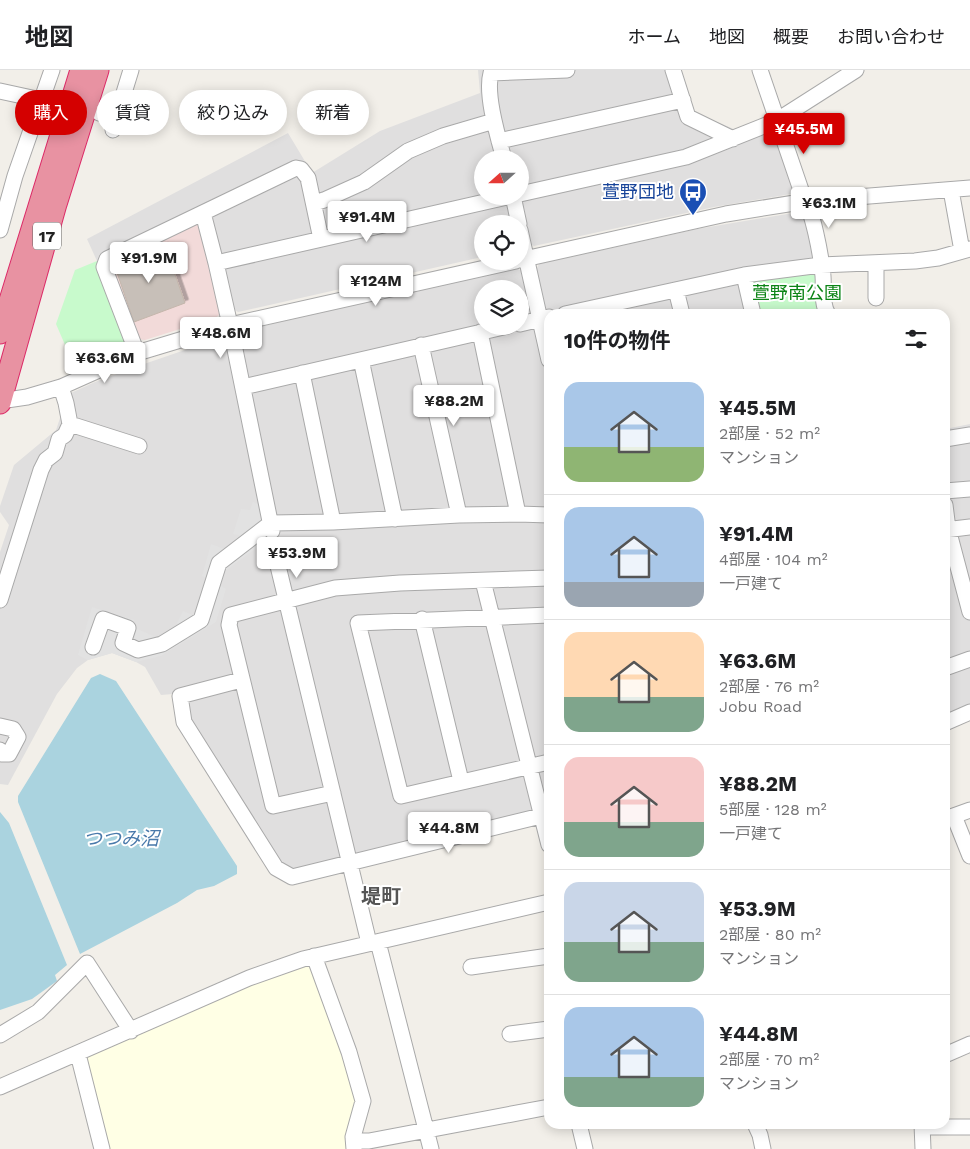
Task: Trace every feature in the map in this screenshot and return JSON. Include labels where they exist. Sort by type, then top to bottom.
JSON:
[{"type":"highway","name":"17","points":[[0,333],[81,70]]},
{"type":"highway","name":"17","points":[[0,402],[56,204],[98,70]]},
{"type":"street","points":[[49,90],[52,70]]},
{"type":"street","points":[[125,90],[131,70]]},
{"type":"street","points":[[502,150],[494,121],[489,80],[491,73],[567,70]]},
{"type":"street","points":[[673,70],[688,117],[733,139]]},
{"type":"street","points":[[760,70],[802,194],[807,201],[821,265],[826,309]]},
{"type":"street","points":[[529,192],[686,157],[776,121],[856,70]]},
{"type":"street","points":[[0,90],[15,93]]},
{"type":"street","points":[[499,141],[683,100]]},
{"type":"street","points":[[314,203],[364,182],[408,151],[443,136],[494,121]]},
{"type":"street","points":[[0,230],[13,185],[34,135]]},
{"type":"street","points":[[137,353],[104,268],[107,259],[296,168],[301,169],[308,178],[321,238]]},
{"type":"street","points":[[529,258],[726,214],[807,201],[970,188]]},
{"type":"street","points":[[608,309],[744,274],[821,265],[876,264],[938,258],[966,250],[951,190]]},
{"type":"street","points":[[216,263],[474,204]]},
{"type":"street","points":[[203,213],[230,325],[272,527]]},
{"type":"street","points":[[876,264],[876,298]]},
{"type":"street","points":[[0,402],[27,397],[61,387],[137,353],[230,325],[476,270]]},
{"type":"street","points":[[525,270],[544,318],[529,322]]},
{"type":"street","points":[[744,274],[752,309]]},
{"type":"street","points":[[676,290],[681,309]]},
{"type":"street","points":[[243,387],[474,333]]},
{"type":"street","points":[[481,335],[518,514]]},
{"type":"street","points":[[421,345],[459,515]]},
{"type":"street","points":[[362,364],[395,519]]},
{"type":"street","points":[[302,374],[333,522]]},
{"type":"street","points":[[0,600],[41,470],[46,460],[55,453],[59,439],[65,435],[70,424],[61,387]]},
{"type":"street","points":[[70,424],[139,446]]},
{"type":"street","points":[[950,438],[970,435]]},
{"type":"street","points":[[950,491],[970,489]]},
{"type":"street","points":[[93,647],[103,619],[128,628],[123,642],[138,650],[162,644],[201,620],[219,563],[272,527],[459,515],[544,515]]},
{"type":"street","points":[[950,529],[970,526]]},
{"type":"street","points":[[950,538],[967,583],[970,612]]},
{"type":"street","points":[[278,566],[350,863],[431,1149]]},
{"type":"street","points":[[333,793],[273,806],[241,680],[229,625],[231,615],[335,588],[400,583],[544,578]]},
{"type":"street","points":[[483,581],[530,766],[544,811]]},
{"type":"street","points":[[544,615],[358,623],[401,796],[544,763]]},
{"type":"street","points":[[422,619],[461,781]]},
{"type":"street","points":[[950,666],[970,659]]},
{"type":"street","points":[[241,680],[180,696],[184,722],[276,868],[292,877],[544,814]]},
{"type":"street","points":[[950,720],[970,712]]},
{"type":"street","points":[[0,726],[13,729],[18,737],[9,754],[2,754],[0,750]]},
{"type":"street","points":[[970,810],[950,817],[970,856]]},
{"type":"street","points":[[0,1087],[248,978],[314,956],[544,903]]},
{"type":"street","points":[[314,956],[363,1101],[354,1143]]},
{"type":"street","points":[[471,967],[544,957]]},
{"type":"street","points":[[0,1035],[38,1012],[87,963],[131,1031]]},
{"type":"street","points":[[510,1034],[544,1030]]},
{"type":"street","points":[[950,1053],[970,1044]]},
{"type":"street","points":[[78,1054],[102,1149]]},
{"type":"street","points":[[354,1143],[544,1108]]},
{"type":"street","points":[[950,1127],[970,1127]]},
{"type":"street","points":[[580,1129],[585,1149]]},
{"type":"street","points":[[757,1129],[763,1149]]},
{"type":"street","points":[[922,1129],[923,1149]]},
{"type":"shaded area","points":[[478,70],[680,70],[694,112],[736,130],[770,117],[795,187],[791,194],[714,207],[534,246],[529,243],[529,215],[474,215],[474,259],[238,312],[232,308],[207,207],[97,261],[87,239],[288,133],[312,173],[380,131],[480,93]]},
{"type":"shaded area","points":[[799,212],[806,217],[828,306],[831,309],[544,309],[544,820],[293,882],[173,694],[161,695],[145,667],[112,653],[88,660],[77,668],[57,694],[8,785],[0,784],[0,552],[9,525],[0,512],[0,506],[14,465],[56,430],[62,405],[60,398],[95,382],[147,363],[220,338],[226,340],[263,506],[269,539],[269,554],[281,555],[250,396],[237,340],[241,331],[508,270],[520,270],[523,272],[537,268],[539,264],[697,229]]},
{"type":"shaded area","points":[[195,221],[203,225],[222,313],[215,318],[145,340],[138,339],[110,269],[113,260]]},
{"type":"shaded area","points":[[970,424],[970,718],[950,726],[950,428]]},
{"type":"shaded area","points":[[253,502],[263,506],[269,539],[221,574],[217,583],[226,589],[216,622],[161,656],[136,662],[112,653],[88,660],[78,655],[92,607],[134,620],[133,627],[162,640],[179,628],[177,623],[183,611],[197,617],[210,580],[202,576],[211,544],[227,550],[240,540],[239,535],[233,534],[241,509],[250,510]]},
{"type":"shaded area","points":[[305,962],[314,967],[344,1052],[357,1102],[349,1149],[105,1149],[83,1060],[86,1053]]},
{"type":"green space","points":[[97,261],[128,344],[124,348],[75,368],[56,324],[75,270]]},
{"type":"green space","name":"萱野南公園","points":[[819,273],[823,309],[756,309],[751,285],[755,277]]},
{"type":"water","name":"つつみ沼","points":[[100,674],[116,681],[237,866],[237,874],[214,886],[197,890],[177,903],[80,954],[18,802],[18,796],[91,678]]},
{"type":"water","points":[[0,812],[9,823],[67,965],[55,975],[57,981],[32,999],[0,1010]]},
{"type":"building","points":[[165,246],[185,303],[134,322],[114,264]]},
{"type":"place","name":"萱野団地","points":[[693,216]]},
{"type":"district","name":"堤町","points":[[381,896]]}]
